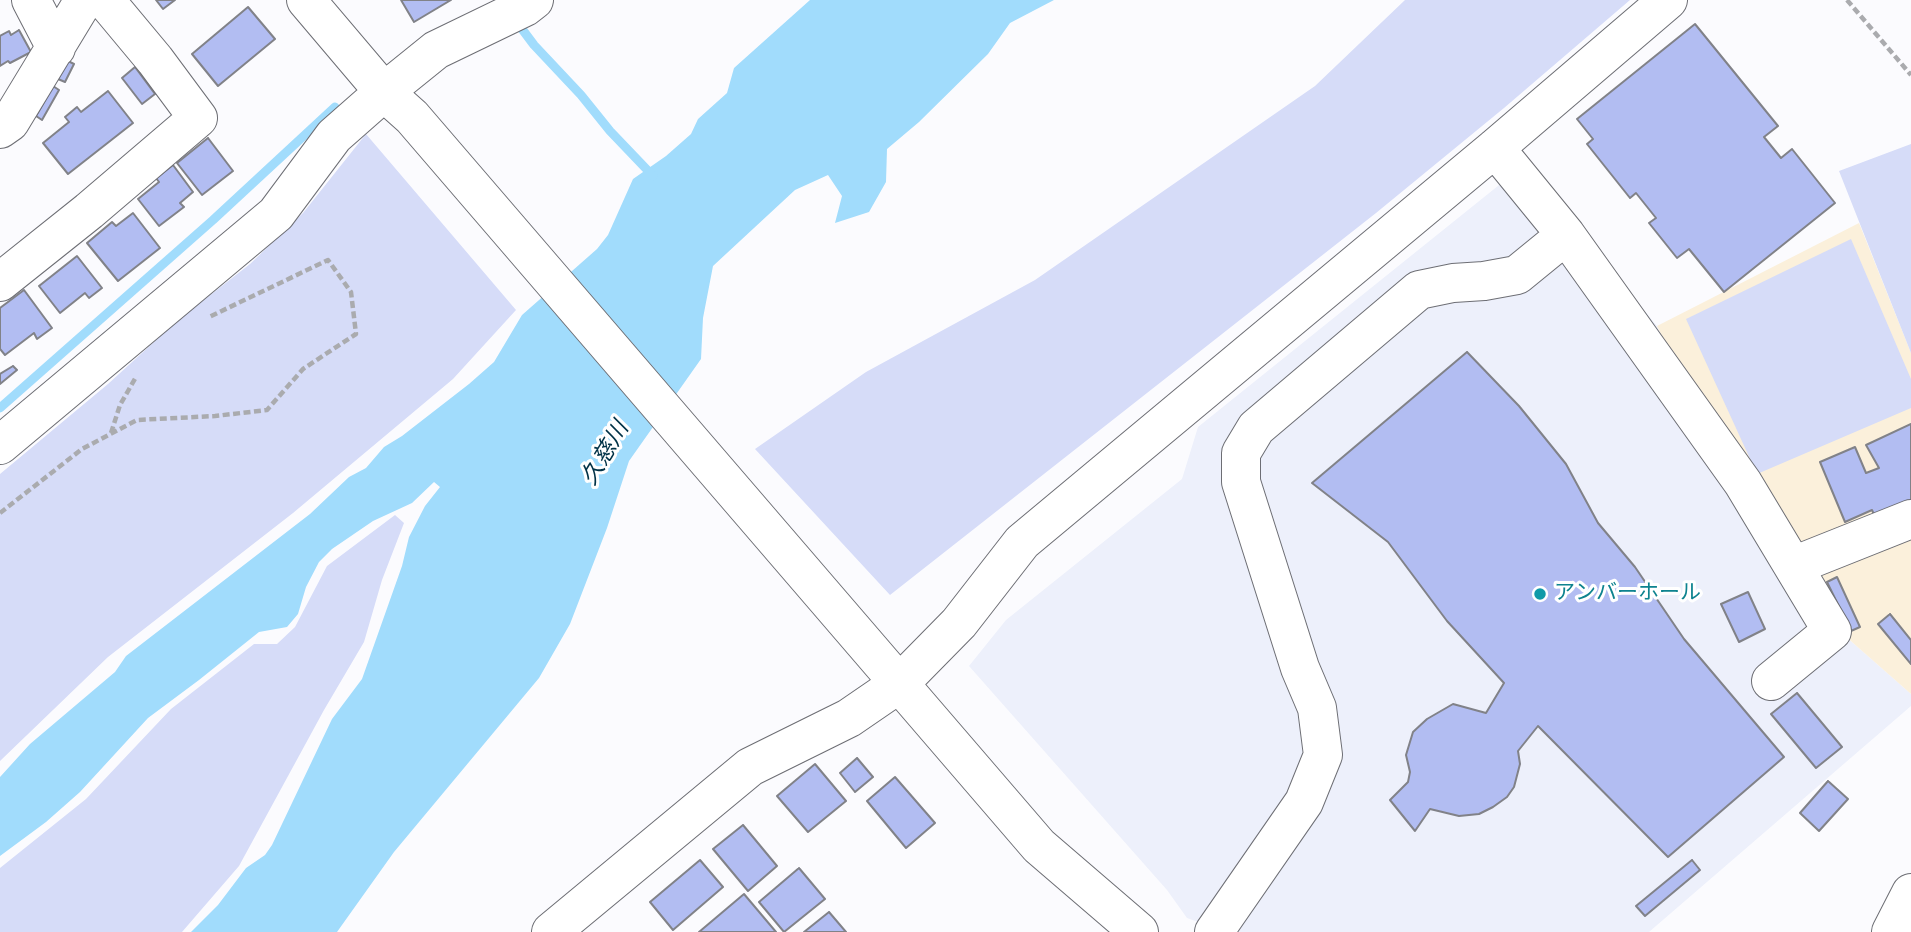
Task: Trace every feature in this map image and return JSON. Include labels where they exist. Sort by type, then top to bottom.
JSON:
[{"type":"street","points":[[31,0],[55,48]]},
{"type":"street","points":[[0,129],[10,122],[84,0]]},
{"type":"street","points":[[0,282],[198,118],[155,60],[105,0]]},
{"type":"street","points":[[306,0],[384,92],[412,117],[1039,846],[1139,932]]},
{"type":"street","points":[[0,445],[276,214],[334,136],[384,92],[436,50],[525,7],[534,0]]},
{"type":"street","points":[[551,932],[750,767],[849,718],[900,683],[959,624],[1022,541],[1495,148],[1668,0]]},
{"type":"street","points":[[1495,148],[1566,235],[1743,483],[1832,631],[1771,681]]},
{"type":"street","points":[[1214,932],[1304,802],[1323,755],[1317,708],[1300,668],[1241,482],[1241,453],[1256,428],[1419,290],[1517,275],[1566,235]]},
{"type":"street","points":[[1793,566],[1911,519]]},
{"type":"street","points":[[1891,932],[1911,893]]},
{"type":"path","points":[[1847,0],[1911,75]]},
{"type":"path","points":[[0,513],[82,449],[137,420],[267,410],[303,369],[356,334],[351,292],[328,260],[198,322]]},
{"type":"path","points":[[111,434],[120,405],[140,368]]},
{"type":"shaded area","points":[[1405,0],[1630,0],[1376,213],[890,595],[755,449],[866,372],[1035,280],[1315,86]]},
{"type":"shaded area","points":[[366,134],[516,310],[453,379],[293,513],[108,657],[0,761],[0,474],[108,384],[177,321],[250,264],[303,213]]},
{"type":"shaded area","points":[[1911,144],[1911,353],[1839,171]]},
{"type":"shaded area","points":[[1524,165],[1657,326],[1786,584],[1911,694],[1911,706],[1649,932],[1226,932],[1187,918],[1167,890],[969,666],[1006,620],[1182,479],[1198,427]]},
{"type":"shaded area","points":[[1859,223],[1911,353],[1911,694],[1786,584],[1657,326]]},
{"type":"shaded area","points":[[1851,239],[1911,379],[1911,408],[1757,474],[1686,319]]},
{"type":"shaded area","points":[[395,515],[404,523],[382,580],[364,642],[239,866],[182,932],[0,932],[0,868],[86,799],[171,709],[254,644],[277,644],[295,627],[327,566]]},
{"type":"water","name":"久慈川","points":[[810,0],[1054,0],[1010,23],[988,54],[919,122],[887,149],[886,182],[869,212],[835,223],[842,196],[828,175],[795,190],[713,266],[703,318],[701,359],[629,461],[607,528],[570,624],[539,678],[394,852],[337,932],[191,932],[218,905],[246,868],[265,855],[272,845],[332,719],[362,679],[402,566],[409,537],[425,506],[440,487],[434,482],[412,503],[373,521],[332,549],[319,562],[306,587],[298,614],[287,627],[259,632],[148,718],[80,792],[46,822],[0,856],[0,777],[30,744],[115,672],[126,656],[310,514],[349,477],[366,468],[384,447],[402,436],[494,362],[522,315],[597,249],[608,235],[633,179],[691,134],[698,119],[727,93],[734,68]]},
{"type":"building","points":[[156,0],[175,0],[163,9]]},
{"type":"building","points":[[401,0],[451,0],[414,22]]},
{"type":"building","points":[[248,7],[275,39],[218,86],[192,54]]},
{"type":"building","points":[[1695,24],[1778,126],[1764,137],[1781,158],[1792,149],[1835,203],[1724,292],[1689,249],[1677,258],[1649,223],[1656,218],[1636,193],[1630,198],[1587,144],[1593,139],[1577,119]]},
{"type":"building","points":[[19,30],[31,52],[0,66],[0,36],[9,31],[11,35]]},
{"type":"building","points":[[68,61],[74,64],[65,82],[58,79]]},
{"type":"building","points":[[135,67],[155,94],[142,104],[122,78]]},
{"type":"building","points":[[53,86],[59,90],[42,120],[36,116]]},
{"type":"building","points":[[108,91],[133,123],[68,174],[43,143],[69,122],[65,117],[77,107],[81,112]]},
{"type":"building","points":[[208,138],[233,171],[202,195],[177,163]]},
{"type":"building","points":[[173,165],[193,192],[180,203],[184,207],[159,226],[138,199],[159,182],[156,178]]},
{"type":"building","points":[[133,213],[160,248],[118,281],[87,243],[112,222],[116,226]]},
{"type":"building","points":[[77,256],[102,288],[89,298],[85,293],[60,313],[39,286]]},
{"type":"building","points":[[24,290],[52,328],[37,339],[34,333],[5,355],[0,349],[0,308]]},
{"type":"building","name":"アンバーホール","points":[[1467,352],[1519,406],[1566,464],[1598,523],[1635,567],[1684,639],[1784,757],[1668,857],[1538,726],[1518,751],[1520,764],[1514,787],[1507,797],[1479,814],[1459,816],[1430,809],[1415,831],[1390,800],[1408,782],[1410,772],[1406,755],[1413,732],[1427,719],[1453,704],[1486,713],[1504,683],[1447,621],[1388,542],[1312,483]]},
{"type":"building","points":[[13,366],[17,370],[0,384],[0,374]]},
{"type":"building","points":[[1911,424],[1911,510],[1878,524],[1872,510],[1845,522],[1820,462],[1855,447],[1866,473],[1879,468],[1866,445]]},
{"type":"building","points":[[1837,577],[1860,627],[1851,631],[1827,582]]},
{"type":"building","points":[[1748,592],[1765,629],[1739,642],[1721,604]]},
{"type":"building","points":[[1890,614],[1911,640],[1911,664],[1878,624]]},
{"type":"building","points":[[1797,693],[1842,747],[1816,768],[1771,714]]},
{"type":"building","points":[[857,758],[873,777],[855,792],[840,773]]},
{"type":"building","points":[[815,764],[846,801],[808,832],[777,796]]},
{"type":"building","points":[[895,777],[935,823],[906,848],[867,801]]},
{"type":"building","points":[[1828,781],[1848,799],[1819,831],[1800,813]]},
{"type":"building","points":[[743,825],[777,866],[748,891],[713,849]]},
{"type":"building","points":[[700,860],[723,887],[673,930],[650,902]]},
{"type":"building","points":[[1692,860],[1700,870],[1645,916],[1636,906]]},
{"type":"building","points":[[799,868],[825,899],[784,932],[759,902]]},
{"type":"building","points":[[744,894],[776,932],[699,932]]},
{"type":"building","points":[[829,912],[846,932],[804,932]]},
{"type":"waterway","points":[[516,21],[610,131],[653,176]]},
{"type":"waterway","points":[[0,408],[213,220],[335,107]]},
{"type":"place","name":"アンバーホール","points":[[1540,594]]}]
